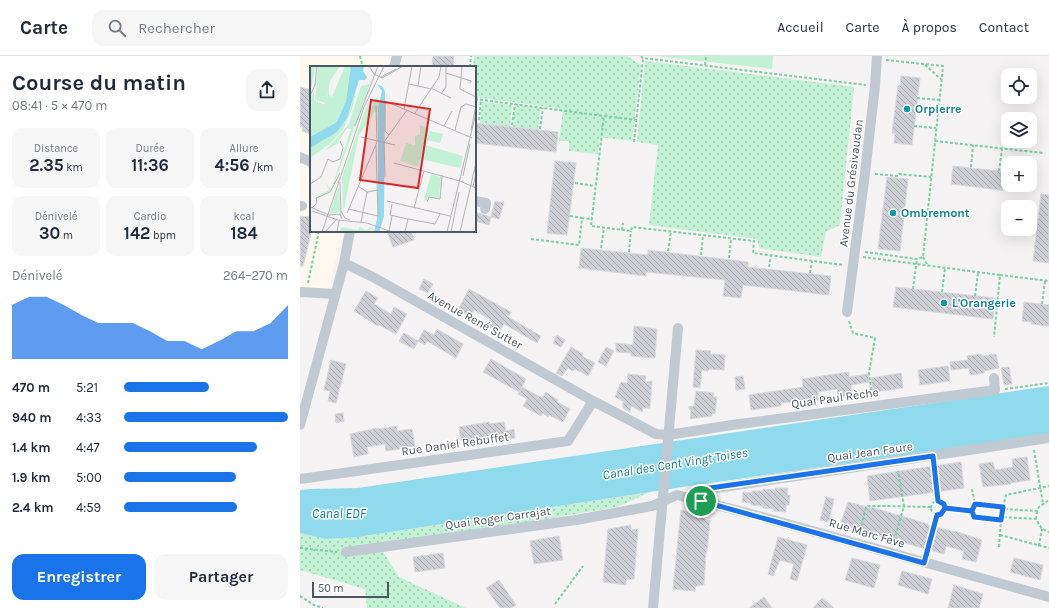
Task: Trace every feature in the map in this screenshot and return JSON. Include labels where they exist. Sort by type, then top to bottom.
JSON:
[{"type":"street","points":[[394,66],[397,56]]},
{"type":"street","name":"Avenue du Grésivaudan","points":[[847,312],[856,253],[877,58]]},
{"type":"street","points":[[300,157],[310,162]]},
{"type":"street","points":[[476,200],[486,203],[485,209]]},
{"type":"street","points":[[300,425],[344,263],[350,232]]},
{"type":"street","name":"Avenue René Sutter","points":[[344,263],[373,277],[593,401],[656,434],[667,438]]},
{"type":"street","points":[[303,292],[335,294]]},
{"type":"street","points":[[653,608],[678,328]]},
{"type":"street","points":[[994,378],[995,390]]},
{"type":"street","name":"Quai Paul Rèche","points":[[667,438],[732,425],[995,390]]},
{"type":"street","name":"Rue Daniel Rebuffet","points":[[300,479],[568,441],[593,401]]},
{"type":"street","name":"Quai Jean Faure","points":[[701,501],[704,493],[710,488],[1049,438]]},
{"type":"street","name":"Quai Roger Carrajat","points":[[346,552],[576,520],[652,506],[663,497],[677,495]]},
{"type":"street","name":"Rue Marc Fève","points":[[677,495],[1049,597]]},
{"type":"path","points":[[360,56],[363,66]]},
{"type":"path","points":[[470,66],[471,56]]},
{"type":"path","points":[[705,65],[706,56]]},
{"type":"path","points":[[634,142],[642,57],[875,86]]},
{"type":"path","points":[[877,58],[943,66],[923,257],[928,266]]},
{"type":"path","points":[[924,64],[942,80]]},
{"type":"path","points":[[917,98],[940,100]]},
{"type":"path","points":[[476,99],[637,120]]},
{"type":"path","points":[[479,120],[481,100]]},
{"type":"path","points":[[512,125],[515,104]]},
{"type":"path","points":[[540,128],[543,108]]},
{"type":"path","points":[[604,116],[591,226],[631,231]]},
{"type":"path","points":[[914,126],[936,128]]},
{"type":"path","points":[[935,141],[1042,153]]},
{"type":"path","points":[[971,168],[973,145]]},
{"type":"path","points":[[999,171],[1002,149]]},
{"type":"path","points":[[865,173],[931,177]]},
{"type":"path","points":[[575,183],[595,186]]},
{"type":"path","points":[[570,216],[592,219]]},
{"type":"path","points":[[531,240],[579,245],[582,218]]},
{"type":"path","points":[[622,230],[623,223]]},
{"type":"path","points":[[629,252],[632,227],[754,241],[753,253],[854,267]]},
{"type":"path","points":[[601,248],[604,228]]},
{"type":"path","points":[[303,292],[319,232]]},
{"type":"path","points":[[668,251],[671,232]]},
{"type":"path","points":[[701,255],[703,235]]},
{"type":"path","points":[[729,258],[731,239]]},
{"type":"path","points":[[856,253],[917,259],[923,257]]},
{"type":"path","points":[[856,253],[916,265],[1049,281]]},
{"type":"path","points":[[769,267],[771,255]]},
{"type":"path","points":[[913,289],[917,259]]},
{"type":"path","points":[[810,273],[812,261]]},
{"type":"path","points":[[942,292],[945,268]]},
{"type":"path","points":[[975,296],[978,273]]},
{"type":"path","points":[[994,337],[1000,275]]},
{"type":"path","points":[[1042,304],[1045,281]]},
{"type":"path","points":[[847,312],[853,333],[875,338],[869,374],[874,406]]},
{"type":"path","points":[[995,390],[1049,383]]},
{"type":"path","points":[[1032,441],[1043,504]]},
{"type":"path","points":[[933,456],[938,501]]},
{"type":"path","points":[[890,553],[904,506],[896,461]]},
{"type":"path","points":[[999,547],[1003,508],[1006,495],[1049,486]]},
{"type":"path","points":[[972,489],[975,504],[972,511],[974,517],[1036,519]]},
{"type":"path","points":[[1049,500],[1043,504],[1037,512],[1036,519],[1042,529],[1049,532]]},
{"type":"path","points":[[931,507],[934,502],[938,501]]},
{"type":"path","points":[[938,501],[944,504],[945,508]]},
{"type":"path","points":[[975,504],[1037,512]]},
{"type":"path","points":[[858,544],[865,510],[868,506],[931,507]]},
{"type":"path","points":[[931,507],[932,511],[937,515]]},
{"type":"path","points":[[945,508],[972,511]]},
{"type":"path","points":[[924,563],[937,515],[941,514],[945,508]]},
{"type":"path","points":[[1039,546],[1042,529]]},
{"type":"path","points":[[1000,535],[1049,548]]},
{"type":"path","points":[[300,548],[346,552]]},
{"type":"path","points":[[555,604],[583,566]]},
{"type":"path","points":[[300,596],[314,605],[323,608]]},
{"type":"shaded area","points":[[300,56],[393,56],[389,66],[310,66],[310,232],[344,232],[328,289],[300,287]]},
{"type":"green space","points":[[474,56],[627,56],[641,65],[632,141],[600,137],[598,154],[569,151],[569,141],[559,141],[563,109],[476,97],[476,66],[473,66]]},
{"type":"green space","points":[[655,56],[773,56],[772,69]]},
{"type":"green space","points":[[645,61],[854,87],[840,225],[826,232],[821,257],[759,248],[757,239],[649,225],[658,145],[637,142]]},
{"type":"green space","points":[[482,102],[512,105],[510,127],[480,123]]},
{"type":"green space","points":[[515,105],[540,108],[538,130],[513,127]]},
{"type":"green space","points":[[651,492],[617,507],[380,547],[399,577],[466,608],[367,608],[365,589],[300,570],[300,533],[326,539],[358,537]]},
{"type":"water","name":"Canal EDF","points":[[1049,386],[1049,434],[676,488],[358,537],[326,539],[300,533],[300,490],[358,488]]},
{"type":"building","points":[[433,56],[454,56],[453,66],[432,66]]},
{"type":"building","name":"Orpierre","points":[[901,76],[920,78],[912,145],[894,143],[895,133],[892,133],[898,86],[900,86]]},
{"type":"building","points":[[300,87],[310,90],[310,134],[302,131],[303,127],[300,127]]},
{"type":"building","points":[[476,123],[558,132],[556,152],[476,143]]},
{"type":"building","points":[[555,161],[576,163],[567,235],[547,233]]},
{"type":"building","points":[[953,166],[1001,171],[1001,190],[951,184]]},
{"type":"building","name":"Ombremont","points":[[887,177],[908,179],[900,251],[878,249]]},
{"type":"building","points":[[1041,194],[1049,195],[1049,263],[1033,261]]},
{"type":"building","points":[[495,201],[504,203],[499,219],[491,217]]},
{"type":"building","points":[[476,212],[491,217],[489,225],[476,221]]},
{"type":"building","points":[[300,216],[310,217],[311,234],[303,266],[300,266]]},
{"type":"building","points":[[388,232],[411,232],[414,240],[393,247]]},
{"type":"building","points":[[581,248],[648,255],[648,250],[748,262],[748,267],[831,276],[829,295],[743,285],[741,298],[723,296],[725,280],[646,272],[646,276],[579,268]]},
{"type":"building","points":[[424,279],[433,284],[428,293],[419,289]]},
{"type":"building","name":"L'Orangerie","points":[[896,287],[995,298],[993,319],[893,307]]},
{"type":"building","points":[[469,289],[511,312],[508,317],[541,336],[537,343],[504,324],[499,332],[487,325],[490,319],[474,310],[470,317],[458,310]]},
{"type":"building","points":[[366,291],[378,298],[374,304],[391,314],[394,307],[407,314],[396,334],[379,325],[378,326],[354,311]]},
{"type":"building","points":[[1024,302],[1049,305],[1049,326],[1031,324],[1032,322],[1022,321]]},
{"type":"building","points":[[634,326],[657,329],[655,358],[631,356],[631,353],[616,352],[616,343],[633,345]]},
{"type":"building","points":[[437,329],[463,344],[456,358],[427,341],[425,345],[418,341],[424,330],[434,335]]},
{"type":"building","points":[[404,333],[418,341],[414,349],[399,341]]},
{"type":"building","points":[[557,335],[565,340],[561,347],[553,343]]},
{"type":"building","points":[[571,347],[583,354],[582,356],[595,363],[588,376],[575,369],[573,371],[568,368],[562,376],[556,373]]},
{"type":"building","points":[[606,347],[614,351],[606,366],[598,362]]},
{"type":"building","points":[[696,350],[711,351],[710,354],[725,355],[724,370],[702,370],[700,388],[693,387]]},
{"type":"building","points":[[981,354],[982,356],[996,354],[999,368],[984,371],[984,373],[970,375],[969,368],[951,370],[950,362],[968,360],[967,356]]},
{"type":"building","points":[[491,359],[526,379],[519,392],[483,372]]},
{"type":"building","points":[[331,360],[346,364],[336,403],[328,401],[330,391],[324,390]]},
{"type":"building","points":[[948,366],[950,381],[920,385],[918,370]]},
{"type":"building","points":[[1009,367],[1012,384],[1004,385],[1001,368]]},
{"type":"building","points":[[849,372],[849,377],[868,374],[869,382],[851,385],[852,395],[838,397],[837,389],[818,392],[819,400],[781,403],[781,406],[751,410],[749,395],[803,387],[802,379]]},
{"type":"building","points":[[901,373],[903,388],[873,392],[871,378]]},
{"type":"building","points":[[628,374],[646,376],[645,382],[652,381],[650,408],[643,408],[642,412],[631,406],[630,412],[623,408],[623,401],[615,397],[621,382],[627,383]]},
{"type":"building","points":[[743,376],[745,389],[736,390],[735,377]]},
{"type":"building","points":[[522,387],[542,398],[546,392],[558,400],[557,402],[570,409],[563,422],[549,415],[548,417],[543,413],[541,416],[523,406],[527,399],[518,394]]},
{"type":"building","points":[[696,391],[714,393],[713,397],[717,397],[715,413],[712,414],[712,416],[690,419],[691,411],[688,407],[694,406]]},
{"type":"building","points":[[343,413],[344,421],[336,423],[335,414]]},
{"type":"building","points":[[489,422],[489,424],[504,422],[506,431],[514,429],[515,438],[507,439],[506,434],[461,441],[459,427]]},
{"type":"building","points":[[397,426],[397,431],[412,429],[415,447],[399,446],[400,449],[386,451],[385,444],[367,447],[368,454],[354,457],[350,434],[378,428]]},
{"type":"building","points":[[1027,457],[1030,480],[983,487],[979,464],[993,462],[995,470],[1013,467],[1012,459]]},
{"type":"building","points":[[961,462],[964,488],[870,501],[867,476]]},
{"type":"building","points":[[775,488],[788,488],[787,495],[790,495],[789,505],[786,505],[786,512],[774,511],[774,509],[763,508],[763,506],[751,505],[751,503],[742,502],[743,492],[752,493],[752,491],[763,491],[763,489],[775,490]]},
{"type":"building","points":[[826,497],[834,499],[829,522],[820,520]]},
{"type":"building","points":[[848,502],[871,507],[982,540],[976,562],[962,559],[964,551],[946,546],[944,554],[840,525]]},
{"type":"building","points":[[681,510],[703,515],[706,521],[710,520],[704,585],[696,586],[695,591],[673,589]]},
{"type":"building","points":[[631,525],[631,530],[638,529],[634,579],[626,580],[626,585],[603,582],[608,529]]},
{"type":"building","points":[[559,536],[563,560],[534,564],[530,541]]},
{"type":"building","points":[[778,537],[807,545],[797,581],[790,579],[794,564],[780,560],[773,576],[768,574]]},
{"type":"building","points":[[443,553],[445,568],[415,572],[413,557]]},
{"type":"building","points":[[852,558],[880,565],[874,588],[845,580]]},
{"type":"building","points":[[1014,558],[1043,565],[1040,580],[1010,572]]},
{"type":"building","points":[[902,571],[932,579],[928,594],[898,585]]},
{"type":"building","points":[[499,580],[516,605],[511,608],[500,608],[486,588]]},
{"type":"building","points":[[954,585],[983,594],[979,608],[948,608]]},
{"type":"building","points":[[764,597],[772,608],[749,608]]},
{"type":"building","points":[[822,598],[834,608],[813,608]]},
{"type":"place","name":"Orpierre","points":[[907,109]]},
{"type":"place","name":"Ombremont","points":[[893,213]]},
{"type":"place","name":"L'Orangerie","points":[[944,303]]},
{"type":"route","points":[[701,501],[704,493],[710,488],[933,456],[938,501],[941,501],[944,504],[945,508],[972,511],[975,504],[1003,507],[1003,509],[1001,520],[974,517],[972,511],[945,508],[943,513],[937,515],[924,563],[701,501]]},
{"type":"water label","name":"Canal des Cent Vingt Toises","points":[[675,463]]}]
